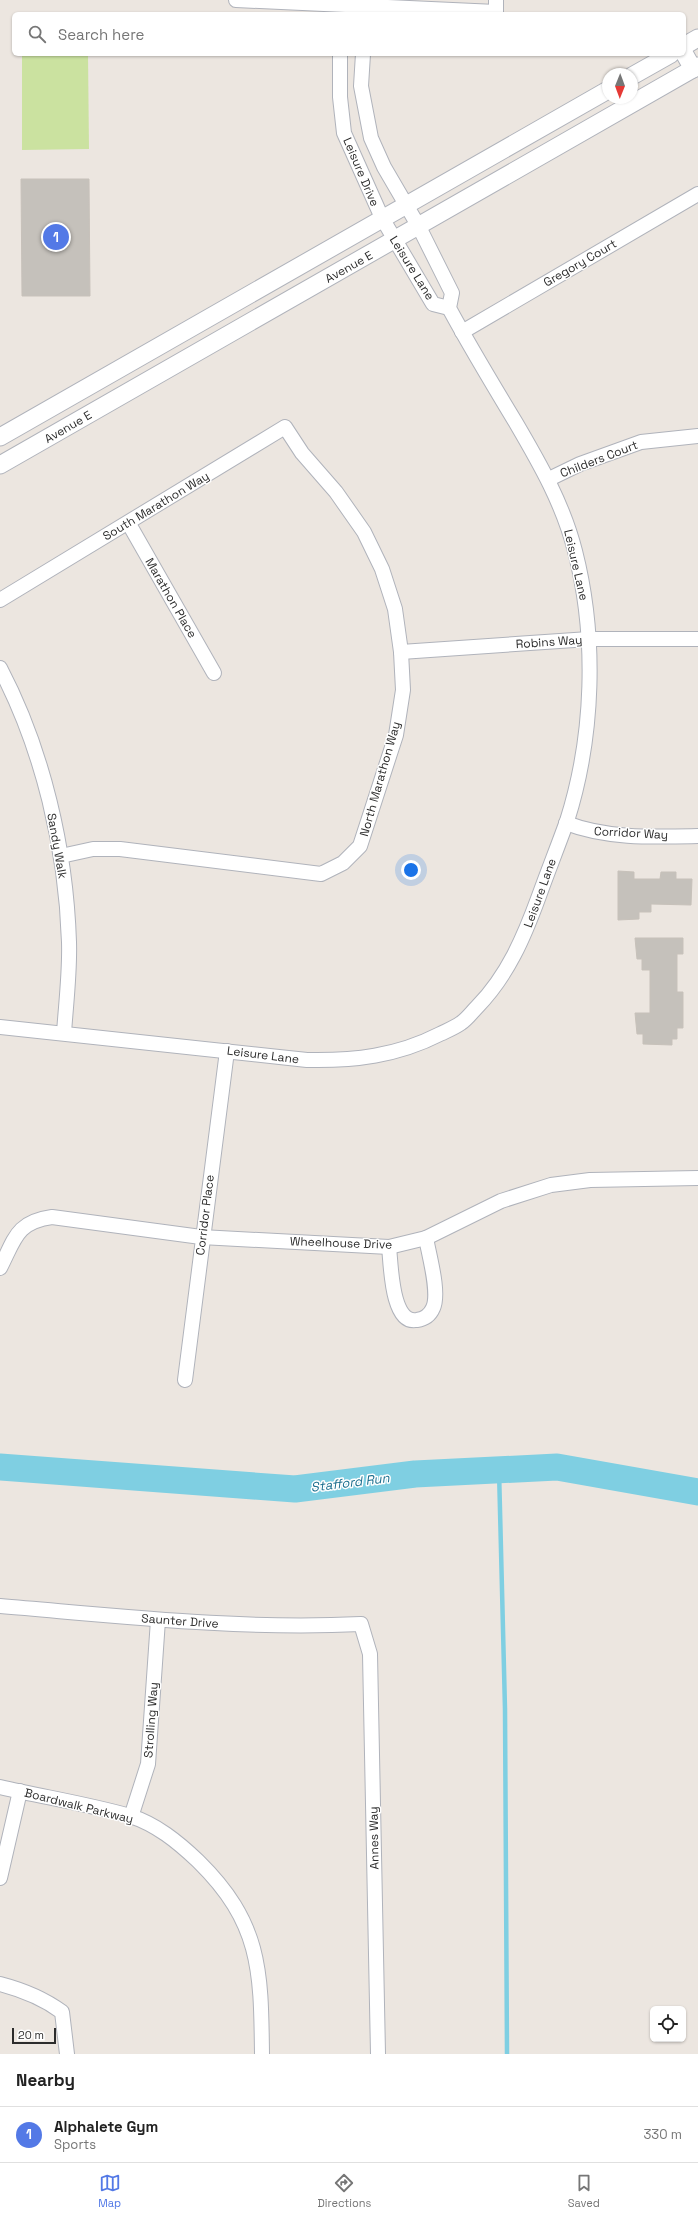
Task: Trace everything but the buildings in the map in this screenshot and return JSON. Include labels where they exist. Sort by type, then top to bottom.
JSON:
[{"type":"street","points":[[236,0],[366,10],[496,6]]},
{"type":"street","points":[[686,45],[698,38]]},
{"type":"street","name":"Leisure Drive","points":[[340,56],[340,97],[344,133],[382,218]]},
{"type":"street","name":"Leisure Drive","points":[[363,56],[361,86],[371,138],[384,167],[407,204]]},
{"type":"street","points":[[638,73],[667,56]]},
{"type":"street","points":[[686,56],[695,68]]},
{"type":"street","name":"Avenue E","points":[[0,465],[395,241],[695,68]]},
{"type":"street","name":"Avenue E","points":[[1,436],[602,93]]},
{"type":"street","name":"Gregory Court","points":[[462,332],[698,194]]},
{"type":"street","name":"Leisure Lane","points":[[0,1027],[307,1060],[347,1061],[397,1052],[429,1040],[461,1023],[483,1000],[508,968],[525,935],[566,823],[584,742],[588,700],[588,639],[584,595],[575,550],[562,511],[549,479],[449,308],[452,293],[407,204]]},
{"type":"street","name":"Leisure Lane","points":[[382,218],[433,304],[449,308]]},
{"type":"street","name":"South Marathon Way","points":[[0,600],[129,524],[285,427],[302,453]]},
{"type":"street","points":[[1,436],[15,457]]},
{"type":"street","name":"Childers Court","points":[[549,479],[580,464],[641,442],[698,436]]},
{"type":"street","name":"North Marathon Way","points":[[61,856],[92,849],[120,849],[321,874],[342,864],[360,846],[396,735],[403,690],[401,652],[395,609],[382,569],[364,532],[336,492],[302,453]]},
{"type":"street","name":"Marathon Place","points":[[129,524],[214,672]]},
{"type":"street","name":"Robins Way","points":[[401,652],[588,639],[698,639]]},
{"type":"street","name":"Sandy Walk","points":[[0,668],[13,692],[36,756],[61,856],[69,943],[64,1033]]},
{"type":"street","name":"Corridor Way","points":[[566,823],[585,830],[611,834],[698,836]]},
{"type":"street","name":"Corridor Place","points":[[185,1380],[201,1238],[227,1051]]},
{"type":"street","name":"Wheelhouse Drive","points":[[0,1268],[24,1226],[36,1219],[52,1217],[201,1238],[389,1247],[426,1238],[501,1201],[551,1185],[590,1180],[698,1178]]},
{"type":"street","points":[[389,1247],[398,1309],[405,1317],[415,1321],[426,1318],[433,1308],[435,1293],[426,1238]]},
{"type":"street","name":"Saunter Drive","points":[[0,1606],[158,1620],[278,1626],[361,1624]]},
{"type":"street","name":"Strolling Way","points":[[130,1817],[139,1795],[148,1764],[158,1620]]},
{"type":"street","name":"Annes Way","points":[[361,1624],[370,1654],[378,2054]]},
{"type":"street","name":"Boardwalk Parkway","points":[[0,1787],[130,1817],[157,1828],[186,1850],[218,1881],[240,1913],[254,1948],[261,1986],[262,2054]]},
{"type":"street","points":[[0,1878],[20,1791]]},
{"type":"street","points":[[0,1984],[21,1989],[47,2001],[62,2012],[67,2054]]},
{"type":"green space","points":[[22,56],[88,56],[89,149],[22,150]]},
{"type":"waterway","name":"Stafford Run","points":[[0,1467],[295,1489],[415,1474],[557,1467],[698,1492]]},
{"type":"waterway","points":[[499,1470],[505,1709],[507,2054]]},
{"type":"place","name":"Alphalete Gym","points":[[56,237]]}]
